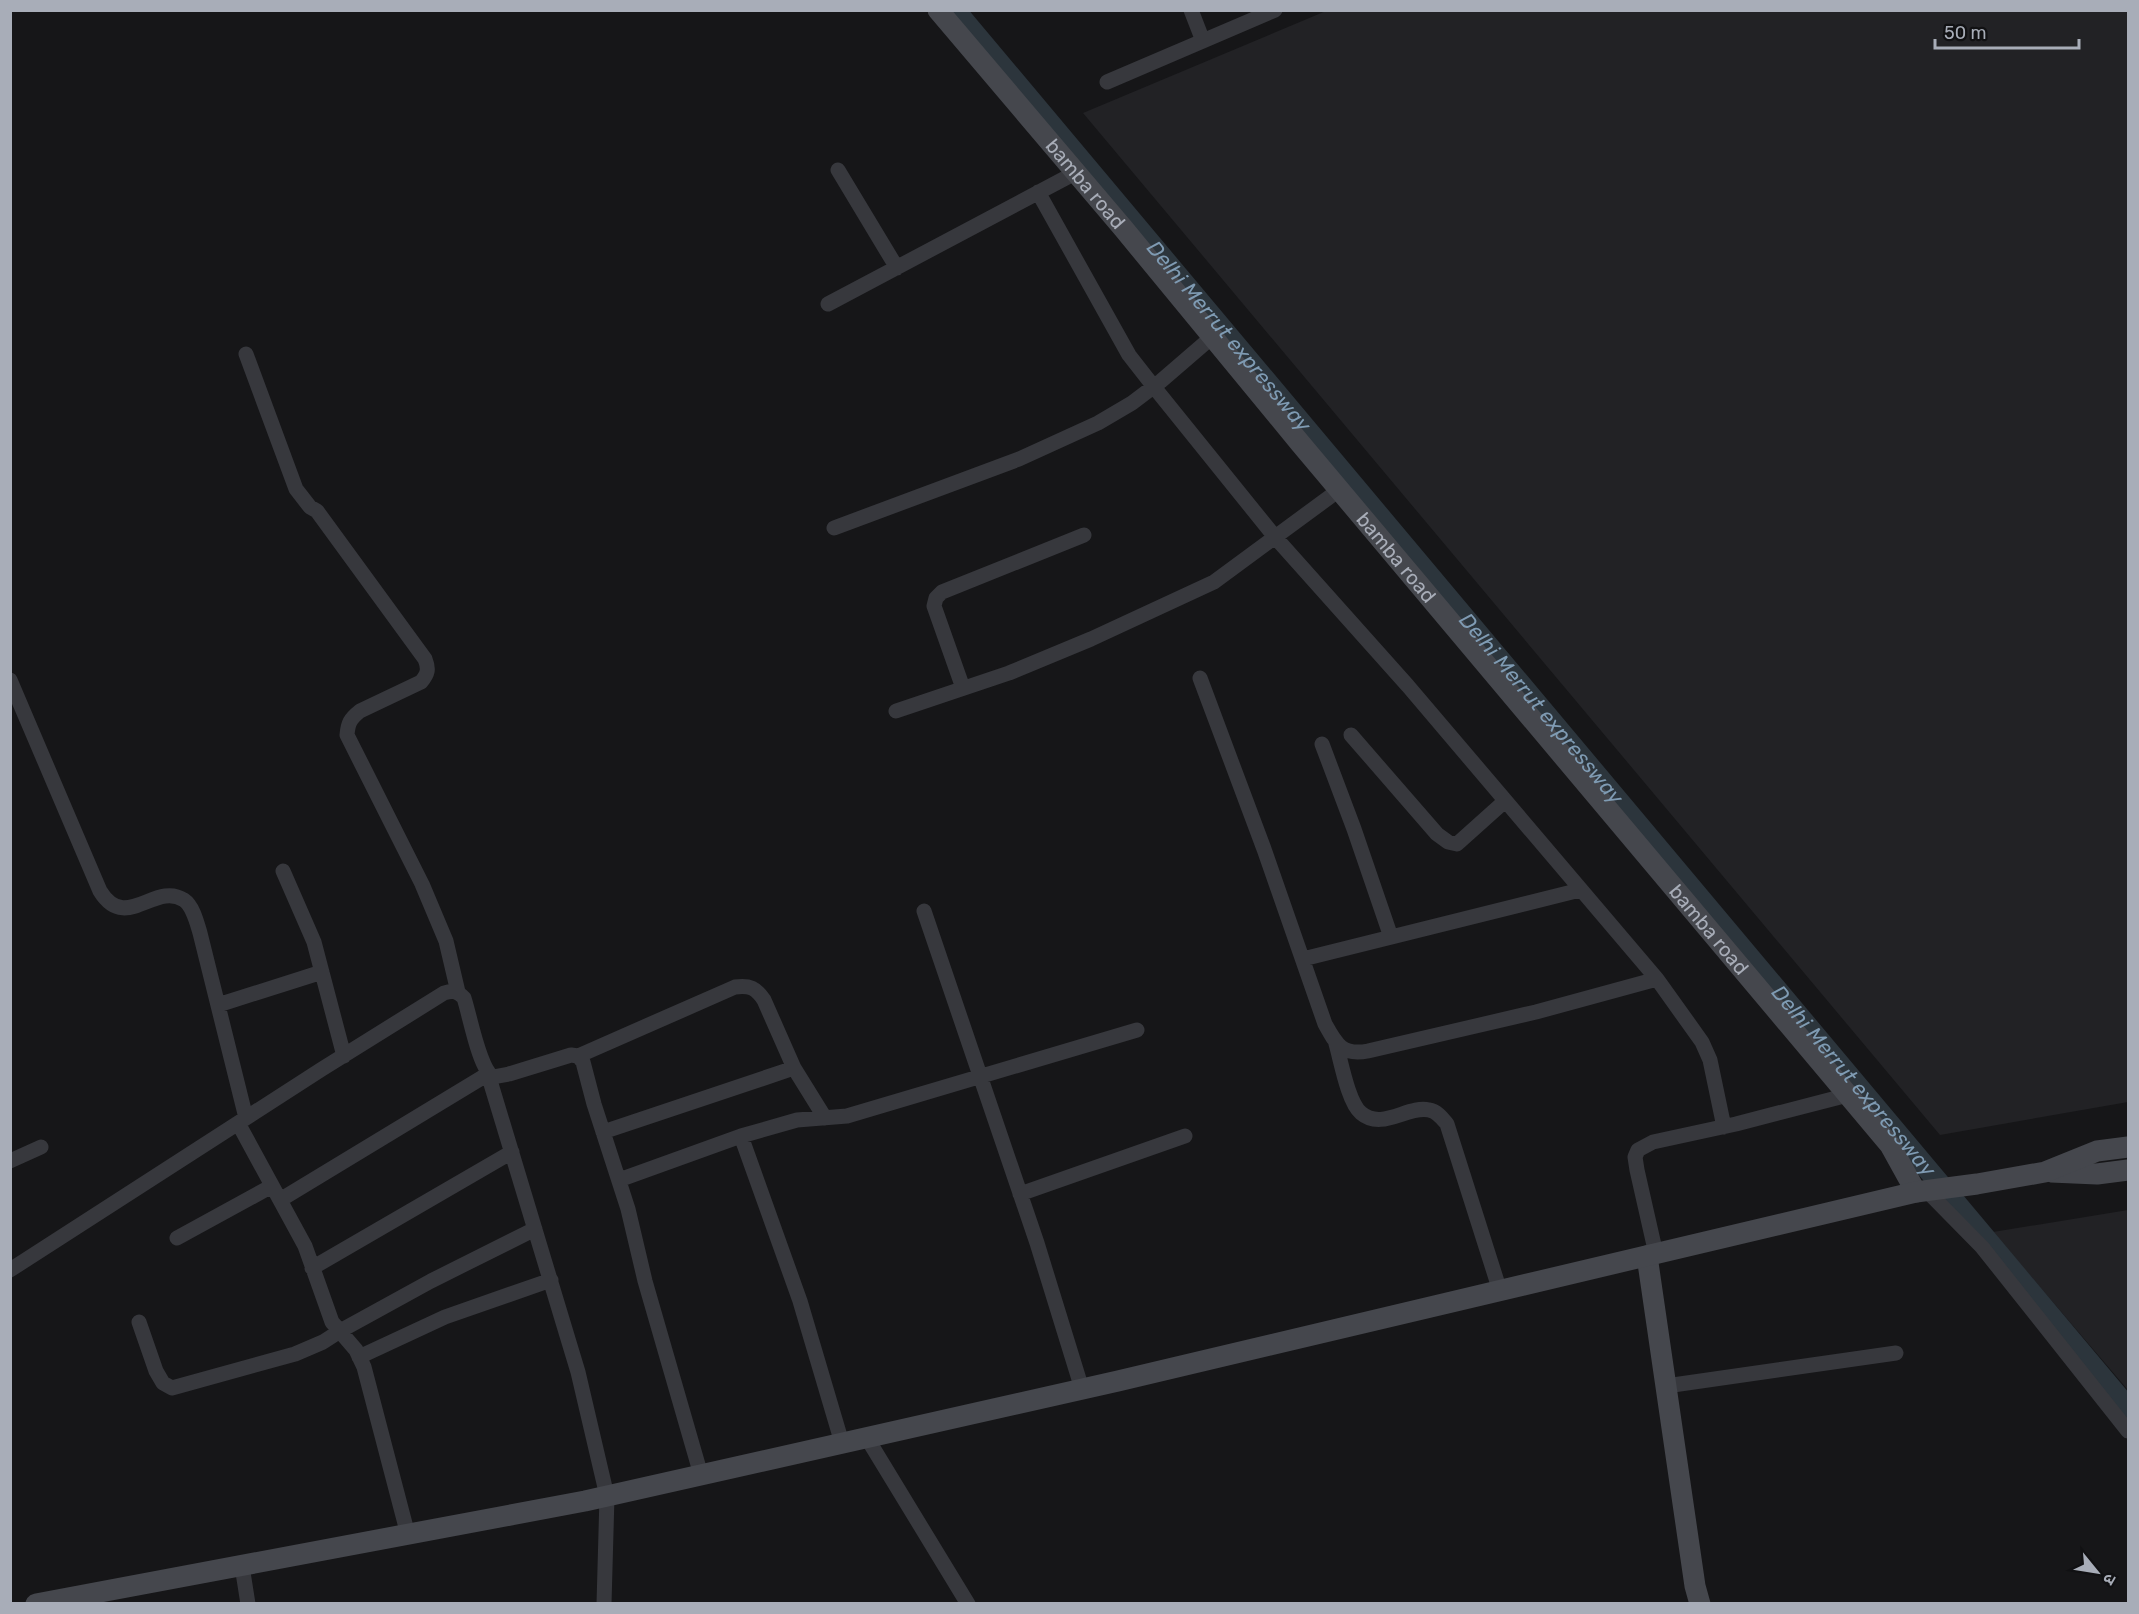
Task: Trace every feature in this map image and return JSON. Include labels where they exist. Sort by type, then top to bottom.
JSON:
[{"type":"main road","name":"bamba road","points":[[938,10],[1848,1095],[1925,1191]]},
{"type":"main road","points":[[36,1604],[608,1496],[1082,1389],[1925,1191],[2045,1172],[2097,1151],[2128,1147]]},
{"type":"main road","points":[[2045,1172],[2097,1174],[2128,1170]]},
{"type":"main road","points":[[1652,1255],[1666,1386],[1695,1586],[1700,1604]]},
{"type":"street","points":[[1191,10],[1203,41]]},
{"type":"street","points":[[1107,82],[1275,10]]},
{"type":"street","points":[[838,170],[897,268]]},
{"type":"street","points":[[828,304],[1076,173]]},
{"type":"street","points":[[1038,192],[1129,355],[1154,387],[1275,537],[1408,686],[1657,979],[1702,1042],[1712,1068],[1724,1127]]},
{"type":"street","points":[[834,528],[1019,459],[1098,423],[1154,387],[1212,337]]},
{"type":"street","points":[[246,354],[296,489],[310,507],[317,511],[392,611],[429,667],[428,675],[421,682],[360,711],[348,725],[347,735],[422,884],[446,940],[458,992],[464,998],[578,1372],[608,1496],[604,1604]]},
{"type":"street","points":[[896,711],[1009,673],[1214,582],[1339,490]]},
{"type":"street","points":[[963,688],[937,619],[934,606],[936,598],[942,592],[1084,536]]},
{"type":"street","points":[[1200,678],[1325,1024],[1336,1044],[1352,1098],[1361,1113],[1372,1119],[1385,1119],[1429,1109],[1439,1114],[1447,1124],[1500,1291]]},
{"type":"street","points":[[10,680],[106,901],[116,907],[128,908],[167,895],[184,900],[192,912],[200,933],[218,1005],[242,1121],[272,1186],[305,1246],[332,1322],[364,1367],[408,1535]]},
{"type":"street","points":[[1351,735],[1437,834],[1448,842],[1456,844],[1505,801]]},
{"type":"street","points":[[1322,744],[1354,829],[1390,937]]},
{"type":"street","points":[[283,871],[314,942],[344,1056]]},
{"type":"street","points":[[1303,959],[1580,890]]},
{"type":"street","points":[[924,911],[1020,1194],[1082,1389]]},
{"type":"street","points":[[218,1005],[322,972]]},
{"type":"street","points":[[1336,1044],[1346,1051],[1356,1053],[1536,1012],[1657,979]]},
{"type":"street","points":[[488,1074],[499,1077],[571,1055],[578,1056],[735,987],[747,985],[757,990],[764,1000],[794,1068],[825,1118]]},
{"type":"street","points":[[10,1270],[444,993],[458,992]]},
{"type":"street","points":[[620,1180],[741,1136],[797,1120],[847,1116],[1137,1030]]},
{"type":"street","points":[[578,1056],[583,1062],[594,1104],[620,1180],[645,1281],[701,1475]]},
{"type":"street","points":[[603,1132],[794,1068]]},
{"type":"street","points":[[280,1200],[488,1074]]},
{"type":"street","points":[[1652,1255],[1635,1157],[1638,1150],[1653,1143],[1848,1095]]},
{"type":"street","points":[[741,1136],[800,1301],[842,1443]]},
{"type":"street","points":[[1020,1194],[1185,1136]]},
{"type":"street","points":[[10,1161],[41,1147]]},
{"type":"street","points":[[312,1268],[512,1152]]},
{"type":"street","points":[[177,1238],[272,1186]]},
{"type":"street","points":[[1925,1191],[1982,1247],[2128,1431]]},
{"type":"street","points":[[139,1322],[156,1371],[163,1383],[172,1388],[295,1354],[322,1342],[431,1281],[535,1229]]},
{"type":"street","points":[[359,1357],[395,1338],[445,1317],[550,1280]]},
{"type":"street","points":[[1666,1386],[1896,1353]]},
{"type":"street","points":[[867,1438],[968,1604]]},
{"type":"street","points":[[242,1566],[248,1604]]},
{"type":"shaded area","points":[[1326,11],[2128,11],[2128,1102],[1940,1135],[1083,113]]},
{"type":"shaded area","points":[[2128,1210],[2128,1390],[1993,1232]]},
{"type":"waterway","name":"Delhi Merrut expressway","points":[[955,10],[2128,1408]]}]
